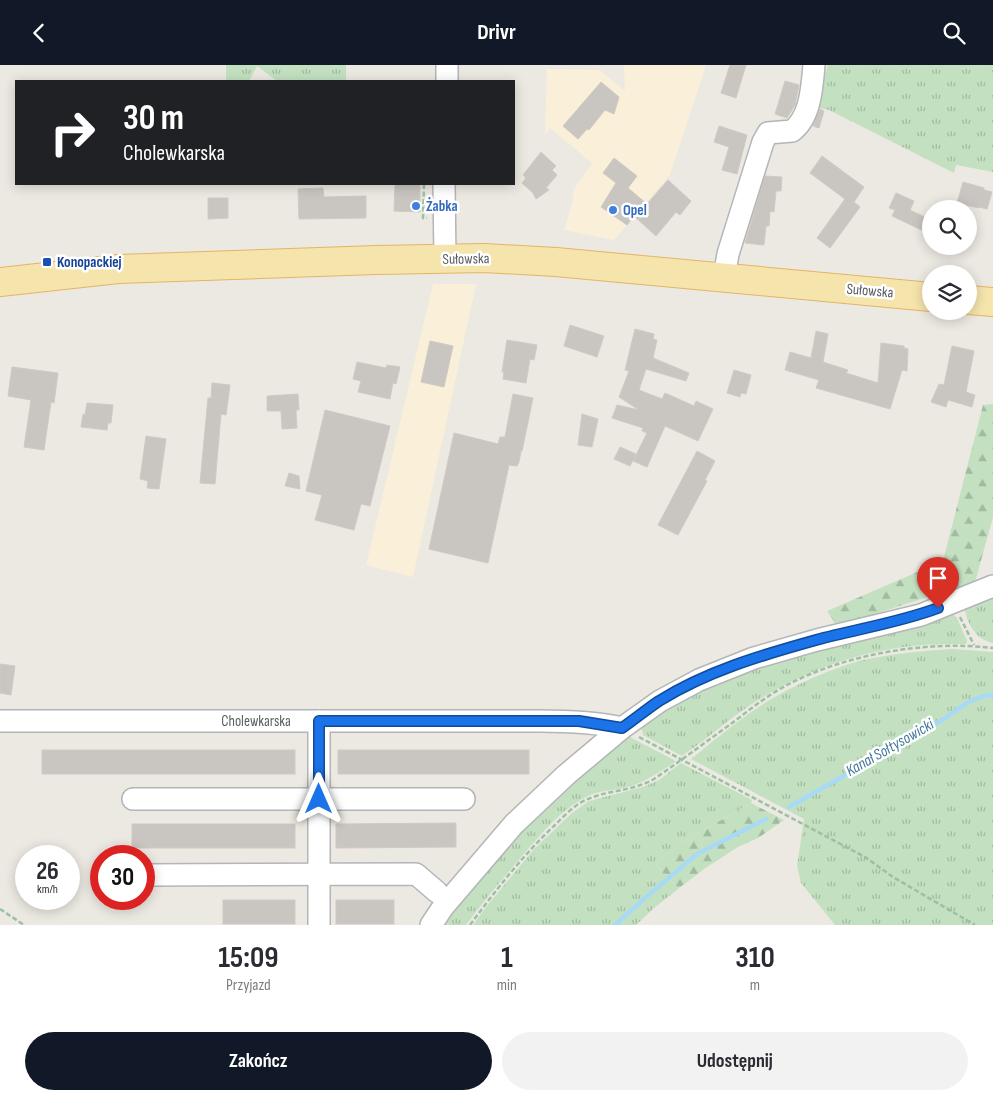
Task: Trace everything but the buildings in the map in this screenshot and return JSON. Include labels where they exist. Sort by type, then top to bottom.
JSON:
[{"type":"main road","name":"Sułowska","points":[[0,282],[118,269],[367,260],[484,258],[556,262],[922,296]]},
{"type":"main road","points":[[977,301],[993,303]]},
{"type":"street","points":[[447,65],[447,80]]},
{"type":"street","points":[[724,277],[728,254],[763,142],[768,133],[792,131],[802,120],[810,97],[814,65]]},
{"type":"street","points":[[444,185],[445,259]]},
{"type":"street","points":[[431,925],[443,907],[514,824],[566,775],[622,728],[660,701],[700,679],[754,658],[817,640],[920,615],[993,586]]},
{"type":"street","name":"Cholewkarska","points":[[0,721],[579,721],[622,728]]},
{"type":"street","points":[[319,721],[319,925]]},
{"type":"street","points":[[133,799],[464,799]]},
{"type":"street","points":[[155,875],[416,874],[437,892]]},
{"type":"path","points":[[955,601],[963,625],[974,646]]},
{"type":"path","points":[[470,925],[534,845],[567,813],[588,799],[644,785],[787,685],[866,656],[921,647],[974,646],[993,648]]},
{"type":"path","points":[[622,728],[865,857],[893,877],[975,925]]},
{"type":"path","points":[[0,909],[24,925]]},
{"type":"shaded area","points":[[624,65],[706,65],[670,175],[614,240],[564,230],[572,204],[574,189],[592,163],[550,128],[545,134],[547,69],[600,70],[625,91]]},
{"type":"shaded area","points":[[433,284],[476,284],[413,577],[366,565]]},
{"type":"green space","points":[[226,65],[346,65],[346,80],[276,80],[257,66],[250,80],[226,80]]},
{"type":"green space","points":[[828,65],[993,65],[993,172],[956,165],[954,173],[829,110],[816,107]]},
{"type":"green space","points":[[993,404],[993,517],[975,582],[837,626],[827,611],[943,561],[983,405]]},
{"type":"green space","points":[[993,593],[993,643],[977,635],[970,625],[964,607]]},
{"type":"green space","points":[[952,613],[957,618],[967,641],[966,644],[926,645],[889,649],[823,667],[762,697],[682,756],[643,735],[641,726],[705,682]]},
{"type":"green space","points":[[952,649],[993,652],[993,925],[835,925],[801,883],[797,866],[804,819],[691,759],[762,705],[783,692],[819,675],[878,657]]},
{"type":"green space","points":[[628,736],[675,762],[637,784],[595,793],[579,801],[559,816],[541,834],[497,885],[466,925],[437,925],[458,896],[562,789]]},
{"type":"green space","points":[[681,763],[752,800],[751,803],[683,842],[656,864],[678,889],[636,925],[473,925],[534,849],[572,813],[589,801],[643,787],[659,780]]},
{"type":"green space","points":[[751,803],[784,820],[758,838],[738,847],[704,869],[678,889],[656,864],[683,842]]},
{"type":"waterway","name":"Kanał Sołtysowicki","points":[[789,807],[944,719],[967,703],[980,697],[993,695]]},
{"type":"waterway","name":"Kanał Sołtysowicki","points":[[615,925],[697,854],[766,819]]},
{"type":"place","name":"Żabka","points":[[416,206]]},
{"type":"place","name":"Opel","points":[[613,210]]},
{"type":"place","name":"Konopackiej","points":[[47,262]]},
{"type":"route","points":[[319,799],[319,721],[579,721],[622,728],[660,701],[700,679],[754,658],[817,640],[920,615],[938,608]]}]
